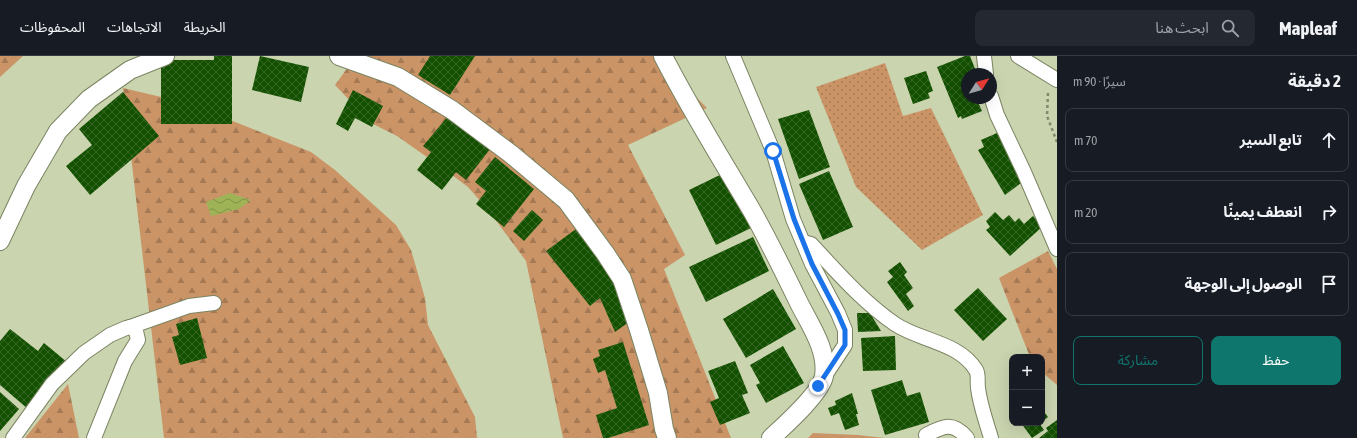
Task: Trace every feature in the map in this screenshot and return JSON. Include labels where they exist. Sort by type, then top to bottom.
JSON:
[{"type":"street","points":[[0,241],[26,186],[58,131],[88,99],[130,70],[165,56]]},
{"type":"street","points":[[339,56],[398,77],[452,110],[511,154],[566,200],[622,279],[658,393],[667,438]]},
{"type":"street","points":[[663,56],[782,267],[820,343],[824,358],[824,377]]},
{"type":"street","points":[[733,56],[773,151],[794,219],[803,242],[812,264],[845,330],[845,345],[811,397],[771,438]]},
{"type":"street","points":[[984,56],[985,68]]},
{"type":"street","points":[[1018,56],[1053,78]]},
{"type":"street","points":[[994,104],[997,115],[1024,172],[1057,249]]},
{"type":"street","points":[[803,242],[811,244],[858,293],[875,309],[896,325],[916,336],[950,348],[968,359],[977,372],[981,408],[991,438]]},
{"type":"street","points":[[13,438],[52,384],[84,353],[110,335],[189,306],[214,303]]},
{"type":"street","points":[[94,438],[125,361],[138,340],[136,331],[130,327]]},
{"type":"street","points":[[926,435],[939,429],[951,426],[960,429],[967,438]]},
{"type":"path","points":[[1053,78],[1047,98],[1047,116],[1057,142]]},
{"type":"green space","points":[[0,56],[23,56],[0,77]]},
{"type":"green space","points":[[356,56],[655,56],[707,108],[628,145],[685,255],[664,269],[731,438],[563,438],[526,261],[489,211],[468,187],[397,136],[371,123],[335,85]]},
{"type":"green space","points":[[885,63],[903,116],[931,108],[983,215],[922,250],[856,187],[816,87]]},
{"type":"green space","points":[[123,88],[195,105],[311,152],[335,170],[396,225],[411,250],[425,298],[428,325],[475,417],[477,438],[164,438]]},
{"type":"green space","points":[[1048,251],[1057,269],[1057,385],[1045,375],[1045,354],[1029,354],[999,278]]},
{"type":"green space","points":[[68,384],[79,438],[25,438]]},
{"type":"green space","points":[[813,433],[858,435],[885,438],[808,438]]},
{"type":"water","points":[[230,193],[251,200],[239,209],[211,216],[206,202]]},
{"type":"building","points":[[214,56],[232,56],[232,124],[161,124],[161,60],[214,60]]},
{"type":"building","points":[[260,56],[309,67],[301,102],[252,90]]},
{"type":"building","points":[[430,56],[475,56],[450,95],[418,75]]},
{"type":"building","points":[[965,56],[970,56],[975,68],[961,68],[961,104],[979,104],[982,111],[962,119],[961,116],[958,118],[937,67]]},
{"type":"building","points":[[926,71],[933,91],[928,93],[930,98],[913,104],[904,78]]},
{"type":"building","points":[[353,90],[383,106],[372,127],[355,118],[348,131],[336,124]]},
{"type":"building","points":[[123,92],[159,136],[90,195],[66,166],[92,145],[79,129]]},
{"type":"building","points":[[809,110],[830,167],[799,179],[778,119]]},
{"type":"building","points":[[449,115],[491,148],[466,180],[456,172],[442,190],[417,170],[431,152],[423,146]]},
{"type":"building","points":[[997,133],[1021,183],[1005,195],[978,150],[984,147],[981,140]]},
{"type":"building","points":[[495,157],[534,189],[504,227],[476,204],[486,191],[475,182]]},
{"type":"building","points":[[829,171],[853,227],[823,240],[799,184]]},
{"type":"building","points":[[724,173],[751,228],[716,245],[689,190]]},
{"type":"building","points":[[532,210],[543,220],[524,241],[513,231]]},
{"type":"building","points":[[995,212],[1003,220],[1009,215],[1015,222],[1019,218],[1024,224],[1033,216],[1043,226],[1010,256],[986,230],[990,227],[986,221]]},
{"type":"building","points":[[576,229],[618,283],[633,319],[615,332],[600,298],[590,306],[546,251]]},
{"type":"building","points":[[753,237],[769,271],[706,302],[689,267]]},
{"type":"building","points":[[900,262],[907,272],[904,275],[913,288],[906,294],[914,306],[908,311],[887,282],[893,277],[888,271]]},
{"type":"building","points":[[978,288],[1007,319],[983,341],[954,310]]},
{"type":"building","points":[[773,289],[796,329],[746,358],[723,319]]},
{"type":"building","points":[[857,313],[870,313],[881,331],[858,332]]},
{"type":"building","points":[[197,318],[207,358],[180,365],[172,337],[179,335],[176,324]]},
{"type":"building","points":[[10,329],[38,351],[44,343],[67,362],[28,409],[0,385],[0,341]]},
{"type":"building","points":[[895,336],[896,370],[863,371],[861,338]]},
{"type":"building","points":[[623,342],[649,425],[608,438],[603,438],[596,415],[617,408],[605,370],[598,373],[593,359],[600,356],[598,350]]},
{"type":"building","points":[[783,346],[804,383],[766,403],[756,385],[760,383],[750,365]]},
{"type":"building","points":[[735,361],[748,393],[742,395],[750,413],[720,425],[710,402],[719,398],[708,371]]},
{"type":"building","points":[[902,380],[907,396],[920,392],[929,422],[885,435],[871,390]]},
{"type":"building","points":[[0,392],[19,409],[0,431]]},
{"type":"building","points":[[852,393],[858,414],[856,414],[859,425],[845,430],[839,413],[831,416],[828,408],[836,405],[835,401]]},
{"type":"building","points":[[1057,420],[1057,438],[1039,438],[1048,431],[1046,428]]},
{"type":"building","points":[[1023,426],[1041,426],[1044,430],[1032,438]]},
{"type":"route","points":[[773,151],[794,219],[812,264],[845,330],[845,345],[818,386]]}]
